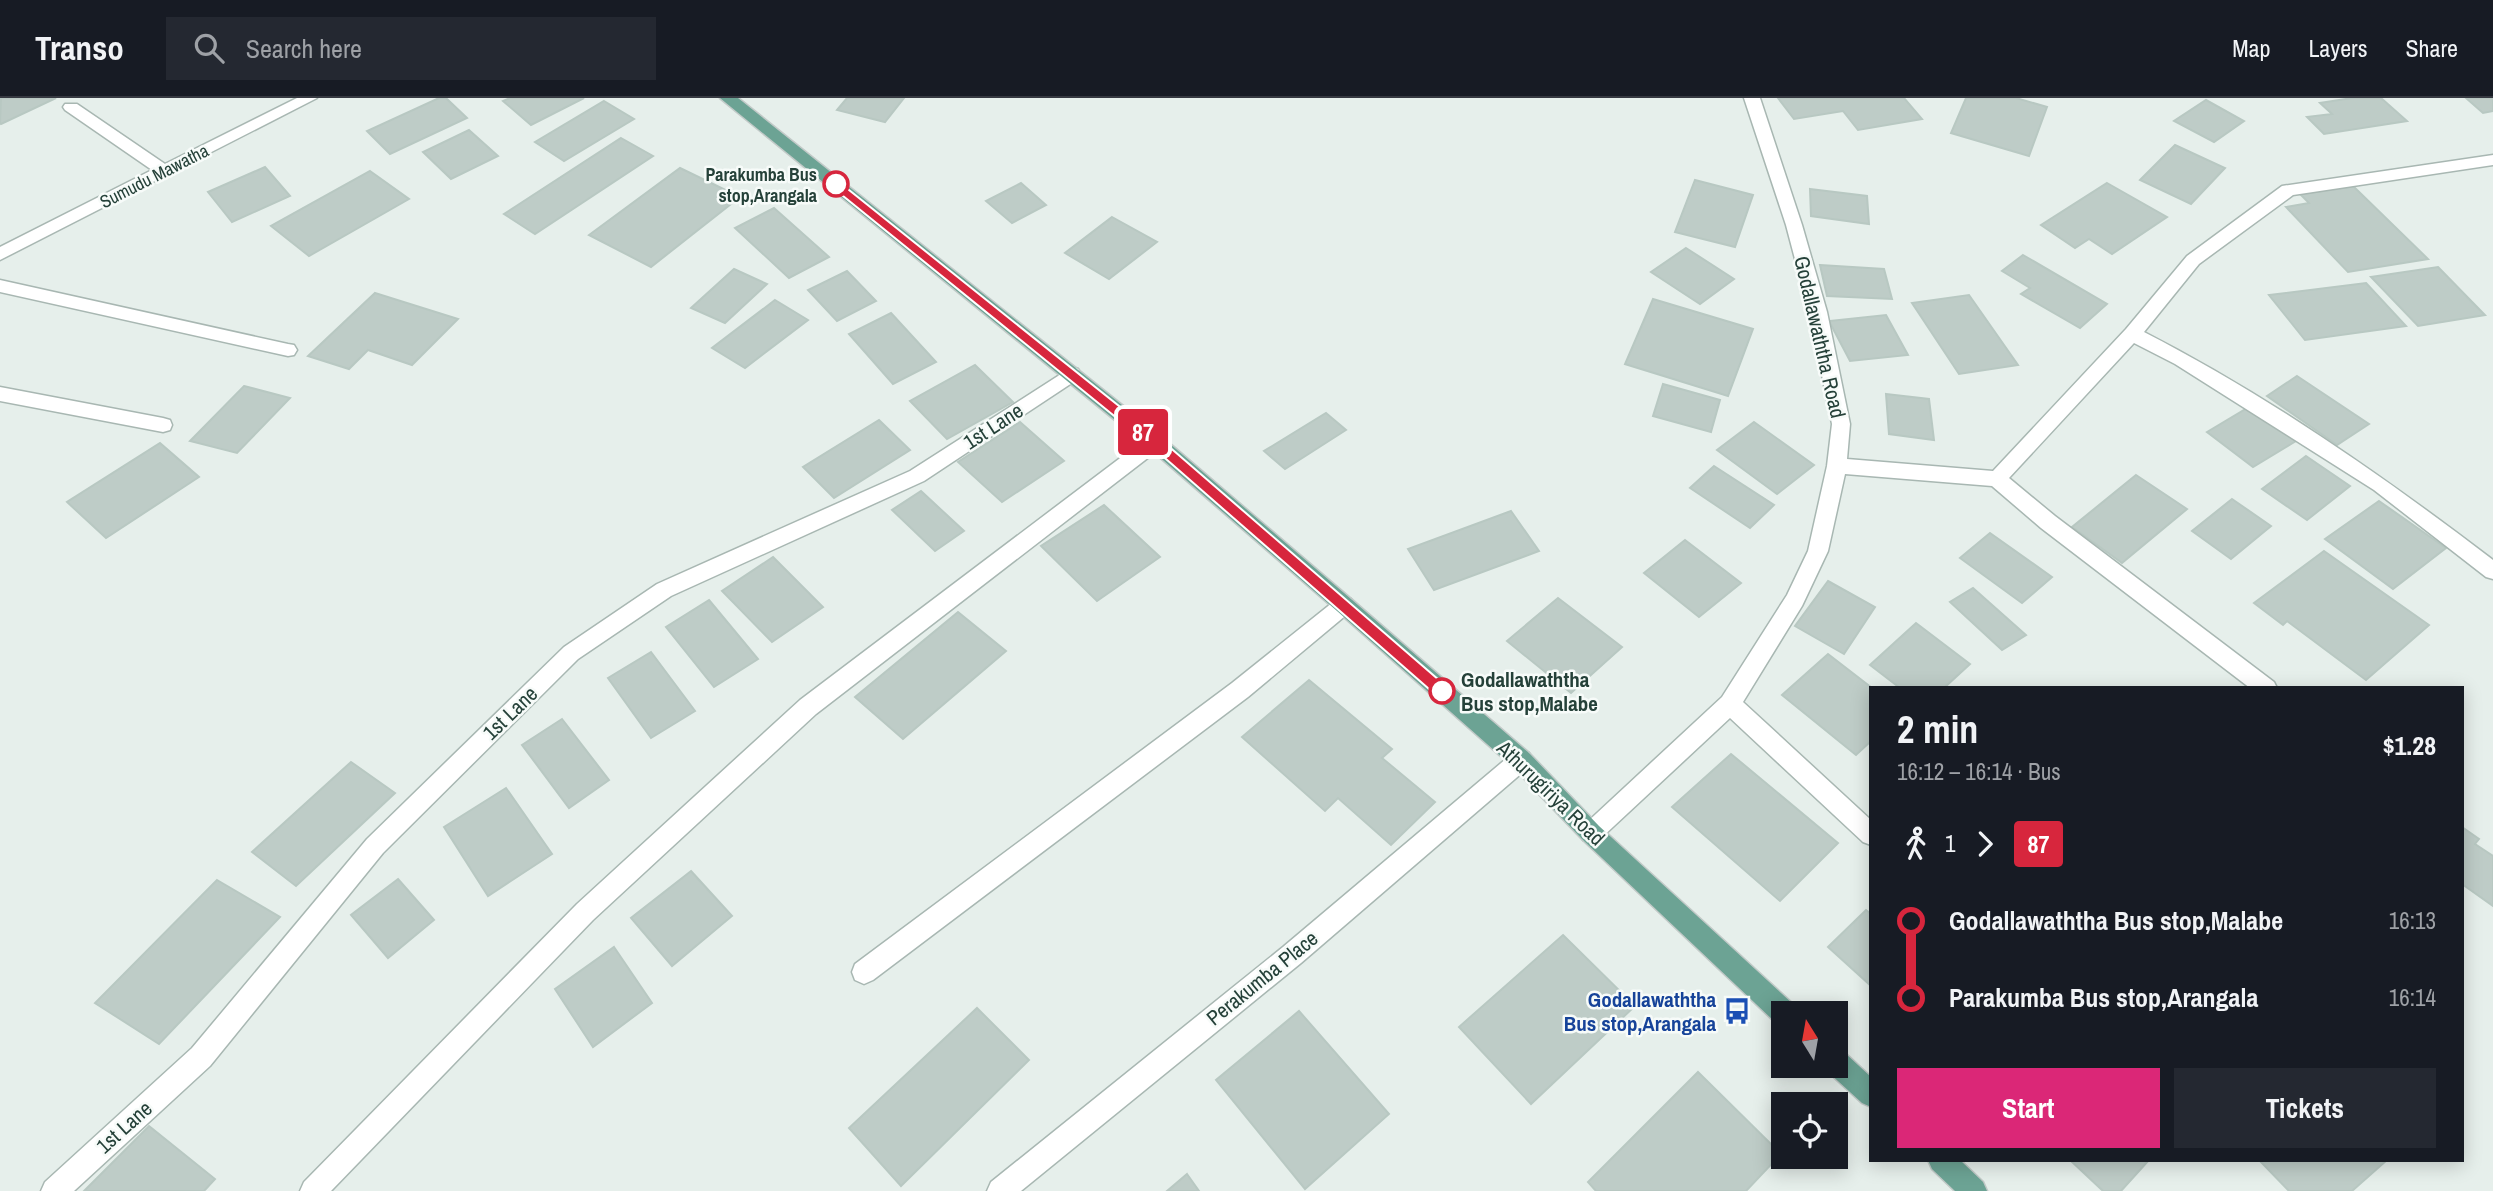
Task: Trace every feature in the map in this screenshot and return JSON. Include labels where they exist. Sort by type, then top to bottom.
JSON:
[{"type":"main road","name":"Athurugiriya Road","points":[[728,98],[1155,442],[1521,760],[1591,832],[1771,1001]]},
{"type":"main road","points":[[1848,1073],[1869,1092]]},
{"type":"main road","points":[[1943,1162],[1974,1191]]},
{"type":"street","name":"Sumudu Mawatha","points":[[0,254],[309,98]]},
{"type":"street","name":"Godallawaththa Road","points":[[1591,832],[1730,704],[1796,600],[1818,551],[1837,466],[1841,424],[1818,312],[1794,225],[1752,98]]},
{"type":"street","points":[[71,107],[163,170]]},
{"type":"street","points":[[1997,479],[2133,334],[2193,260],[2288,190],[2493,160]]},
{"type":"street","points":[[0,286],[288,350]]},
{"type":"street","points":[[2133,334],[2181,359],[2381,485],[2493,571]]},
{"type":"street","name":"1st Lane","points":[[54,1191],[201,1058],[374,846],[571,653],[664,590],[917,476],[1072,374]]},
{"type":"street","points":[[0,394],[163,425]]},
{"type":"street","points":[[313,1191],[585,912],[808,706],[1155,442]]},
{"type":"street","points":[[1837,466],[1997,479],[2048,522],[2263,686]]},
{"type":"street","points":[[864,972],[1241,690],[1344,606]]},
{"type":"street","points":[[1730,704],[1869,833]]},
{"type":"street","name":"Perakumba Place","points":[[1000,1191],[1292,955],[1521,760]]},
{"type":"building","points":[[1,98],[56,98],[1,124],[0,123]]},
{"type":"building","points":[[439,98],[446,98],[467,118],[390,154],[367,131]]},
{"type":"building","points":[[510,98],[584,98],[531,125],[503,101]]},
{"type":"building","points":[[847,98],[904,98],[885,122],[837,110]]},
{"type":"building","points":[[1778,98],[1904,98],[1922,119],[1858,130],[1843,111],[1794,119]]},
{"type":"building","points":[[1966,98],[2016,98],[2047,107],[2029,156],[1951,133]]},
{"type":"building","points":[[2352,98],[2381,98],[2407,121],[2324,134],[2307,117],[2332,114],[2320,103]]},
{"type":"building","points":[[2466,98],[2493,98],[2493,111],[2483,113]]},
{"type":"building","points":[[2206,100],[2244,121],[2214,142],[2174,121]]},
{"type":"building","points":[[604,101],[634,119],[564,161],[535,142]]},
{"type":"building","points":[[469,130],[498,156],[451,179],[423,152]]},
{"type":"building","points":[[621,138],[653,156],[535,234],[504,214]]},
{"type":"building","points":[[2175,145],[2225,168],[2191,204],[2140,180]]},
{"type":"building","points":[[265,167],[290,196],[232,222],[208,192]]},
{"type":"building","points":[[680,168],[740,197],[651,267],[589,235]]},
{"type":"building","points":[[370,171],[409,199],[309,256],[271,226]]},
{"type":"building","points":[[1695,180],[1753,195],[1735,247],[1675,232]]},
{"type":"building","points":[[1021,183],[1046,205],[1012,223],[986,201]]},
{"type":"building","points":[[2107,183],[2167,217],[2112,254],[2089,239],[2075,248],[2041,225]]},
{"type":"building","points":[[2353,186],[2428,259],[2348,272],[2286,207],[2309,203],[2299,193]]},
{"type":"building","points":[[1810,189],[1867,196],[1869,224],[1811,216]]},
{"type":"building","points":[[774,208],[829,257],[789,278],[735,228]]},
{"type":"building","points":[[1112,217],[1157,242],[1109,279],[1065,253]]},
{"type":"building","points":[[1686,248],[1734,279],[1700,304],[1651,272]]},
{"type":"building","points":[[2023,255],[2107,304],[2080,328],[2021,294],[2030,288],[2002,271]]},
{"type":"building","points":[[1820,265],[1884,269],[1892,299],[1827,296]]},
{"type":"building","points":[[2438,267],[2485,315],[2418,326],[2371,277]]},
{"type":"building","points":[[734,269],[767,284],[725,323],[691,308]]},
{"type":"building","points":[[847,271],[876,301],[837,321],[808,290]]},
{"type":"building","points":[[2366,283],[2406,326],[2305,340],[2269,295]]},
{"type":"building","points":[[375,293],[458,319],[412,365],[368,350],[349,369],[308,356]]},
{"type":"building","points":[[1969,295],[2018,365],[1959,374],[1912,303]]},
{"type":"building","points":[[1653,299],[1753,329],[1728,396],[1625,364]]},
{"type":"building","points":[[775,300],[808,320],[745,368],[712,348]]},
{"type":"building","points":[[891,313],[936,362],[893,384],[849,334]]},
{"type":"building","points":[[1886,315],[1908,355],[1850,361],[1829,321]]},
{"type":"building","points":[[975,365],[1013,402],[947,439],[910,401]]},
{"type":"building","points":[[2297,376],[2369,424],[2337,445],[2267,396]]},
{"type":"building","points":[[1663,384],[1720,400],[1711,432],[1653,416]]},
{"type":"building","points":[[244,386],[290,398],[237,453],[190,441]]},
{"type":"building","points":[[1886,394],[1929,399],[1934,440],[1889,434]]},
{"type":"building","points":[[2249,407],[2296,441],[2253,467],[2207,432]]},
{"type":"building","points":[[1326,413],[1346,430],[1285,469],[1264,451]]},
{"type":"building","points":[[879,420],[910,450],[834,498],[803,467]]},
{"type":"building","points":[[1020,422],[1064,461],[1002,502],[958,462]]},
{"type":"building","points":[[1754,422],[1814,465],[1777,494],[1717,450]]},
{"type":"building","points":[[160,443],[199,477],[106,538],[67,502]]},
{"type":"building","points":[[2306,456],[2350,486],[2307,520],[2262,489]]},
{"type":"building","points":[[1714,466],[1774,505],[1750,528],[1690,488]]},
{"type":"building","points":[[2136,475],[2187,509],[2122,563],[2072,527]]},
{"type":"building","points":[[921,491],[964,531],[935,551],[892,510]]},
{"type":"building","points":[[2232,499],[2271,526],[2231,559],[2192,531]]},
{"type":"building","points":[[2379,501],[2446,548],[2393,589],[2325,539]]},
{"type":"building","points":[[1104,505],[1160,557],[1097,601],[1041,546]]},
{"type":"building","points":[[1511,511],[1539,551],[1434,590],[1408,549]]},
{"type":"building","points":[[1990,533],[2052,577],[2022,603],[1960,558]]},
{"type":"building","points":[[1685,540],[1741,583],[1699,617],[1644,573]]},
{"type":"building","points":[[2324,551],[2429,625],[2366,680],[2287,621],[2283,625],[2254,603]]},
{"type":"building","points":[[773,557],[823,607],[772,642],[722,591]]},
{"type":"building","points":[[1828,581],[1875,607],[1844,654],[1795,626]]},
{"type":"building","points":[[1973,588],[2026,635],[2002,650],[1950,602]]},
{"type":"building","points":[[1558,598],[1622,647],[1571,693],[1507,641]]},
{"type":"building","points":[[709,600],[758,659],[714,687],[666,627]]},
{"type":"building","points":[[958,612],[1006,651],[903,739],[855,697]]},
{"type":"building","points":[[1916,623],[1970,664],[1946,686],[1897,686],[1870,665]]},
{"type":"building","points":[[651,652],[695,711],[651,738],[608,678]]},
{"type":"building","points":[[1828,654],[1869,686],[1869,743],[1856,755],[1782,695]]},
{"type":"building","points":[[1309,680],[1392,749],[1382,758],[1435,802],[1391,845],[1338,798],[1325,811],[1242,737]]},
{"type":"building","points":[[562,719],[609,780],[569,808],[522,745]]},
{"type":"building","points":[[1731,754],[1838,843],[1780,901],[1672,807]]},
{"type":"building","points":[[351,762],[395,793],[296,886],[252,852]]},
{"type":"building","points":[[506,788],[552,854],[488,896],[444,827]]},
{"type":"building","points":[[2464,828],[2479,839],[2475,844],[2493,856],[2493,906],[2464,885]]},
{"type":"building","points":[[691,871],[732,916],[672,966],[631,918]]},
{"type":"building","points":[[398,879],[434,920],[388,958],[351,915]]},
{"type":"building","points":[[217,880],[280,917],[159,1044],[95,1003]]},
{"type":"building","points":[[1866,910],[1869,912],[1869,984],[1828,947]]},
{"type":"building","points":[[1563,935],[1635,1006],[1531,1104],[1459,1027]]},
{"type":"building","points":[[614,947],[652,1003],[593,1047],[555,989]]},
{"type":"building","points":[[977,1008],[1029,1060],[901,1186],[849,1128]]},
{"type":"building","points":[[1299,1011],[1389,1114],[1305,1189],[1216,1080]]},
{"type":"building","points":[[1698,1072],[1771,1144],[1771,1165],[1746,1191],[1596,1191],[1588,1182]]},
{"type":"building","points":[[149,1126],[215,1179],[204,1191],[84,1191]]},
{"type":"building","points":[[2072,1162],[2147,1162],[2121,1191],[2103,1191]]},
{"type":"building","points":[[2261,1162],[2385,1162],[2352,1191],[2289,1191]]},
{"type":"building","points":[[1187,1174],[1199,1191],[1167,1191]]},
{"type":"bus line","name":"87","points":[[836,184],[1155,442],[1442,691]]},
{"type":"place","name":"Parakumba Bus stop,Arangala","points":[[836,184]]},
{"type":"place","name":"Godallawaththa Bus stop,Malabe","points":[[1442,691]]},
{"type":"place","name":"Godallawaththa Bus stop,Arangala","points":[[1737,1011]]}]
